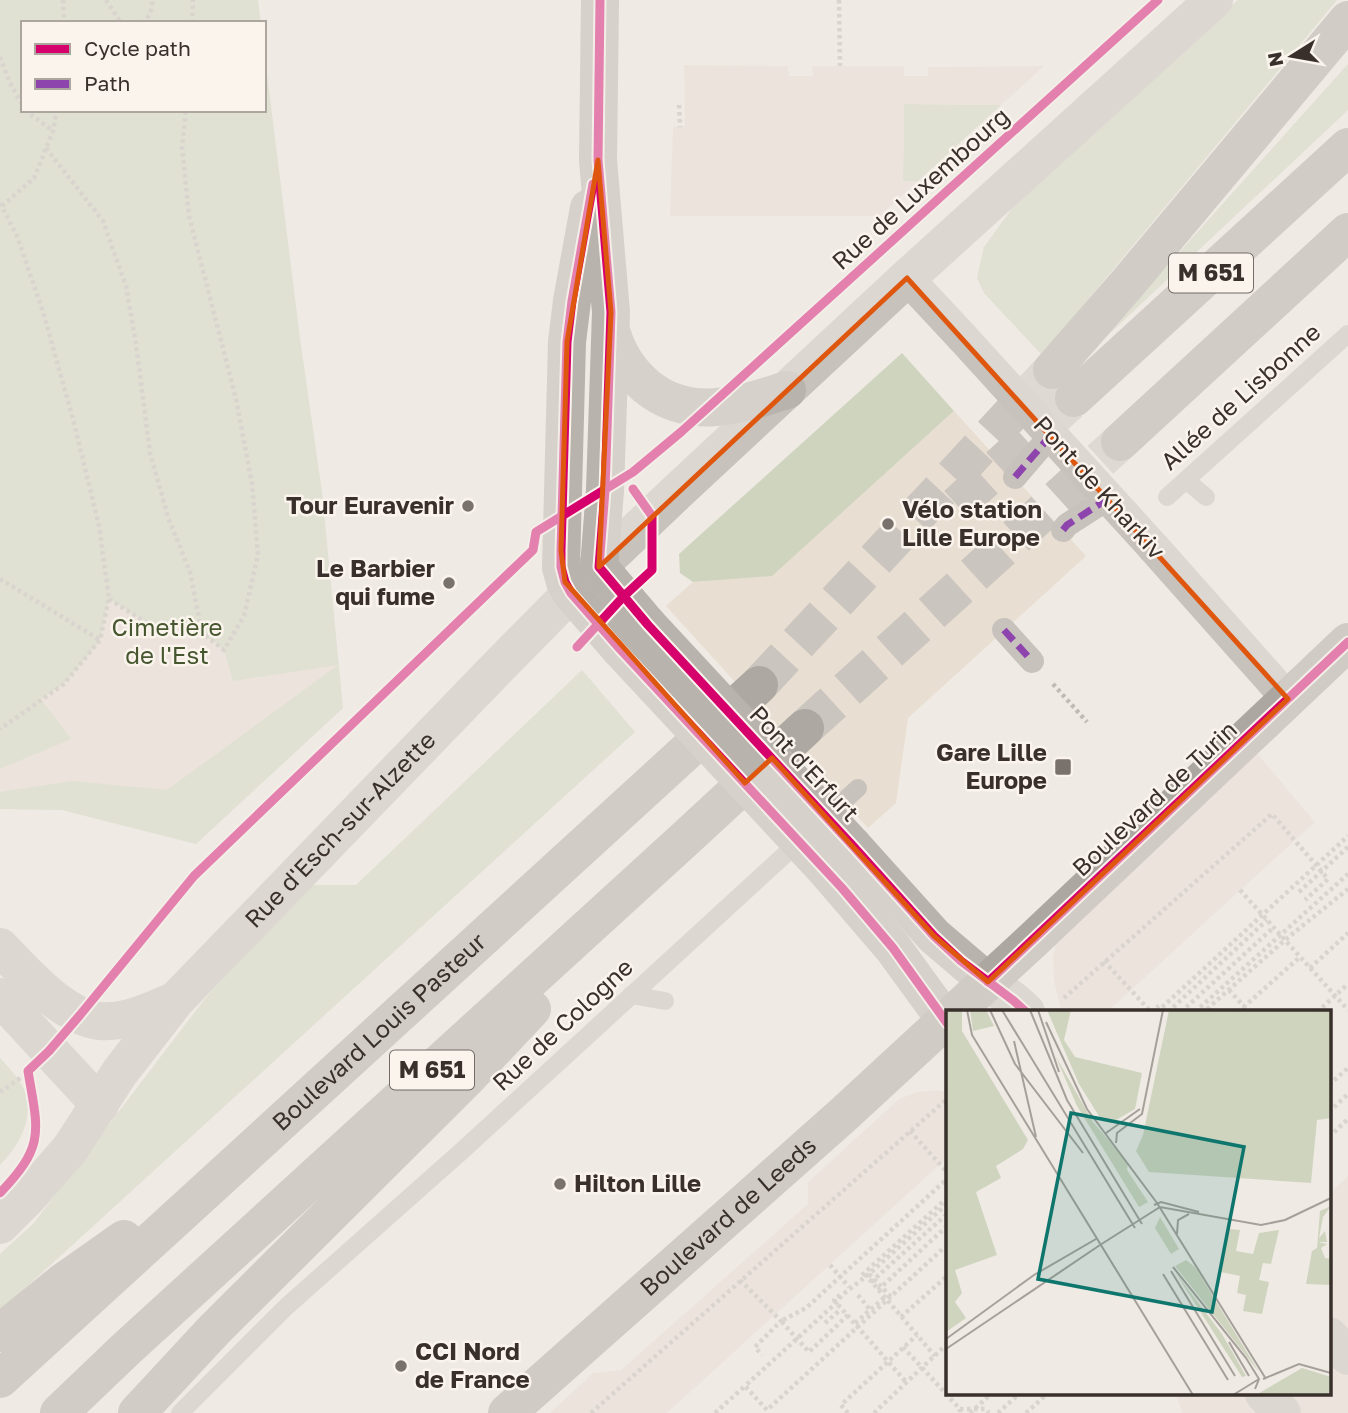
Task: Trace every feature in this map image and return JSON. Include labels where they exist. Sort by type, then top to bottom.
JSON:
[{"type":"highway","name":"M 651","points":[[1345,25],[1136,274],[1063,384],[1348,147]]},
{"type":"highway","name":"M 651","points":[[1120,442],[1348,232]]},
{"type":"highway","name":"Boulevard Louis Pasteur","points":[[0,1379],[759,685]]},
{"type":"highway","name":"M 651","points":[[59,1413],[135,1340],[805,727]]},
{"type":"highway","points":[[137,1413],[232,1312],[468,1077],[686,838]]},
{"type":"highway","points":[[0,1333],[63,1282],[228,1171]]},
{"type":"main road","points":[[599,567],[605,489],[610,328],[610,293],[598,160],[600,0]]},
{"type":"main road","points":[[571,593],[561,567],[567,342],[598,160]]},
{"type":"main road","points":[[610,328],[620,355],[631,371],[654,393],[678,404],[721,406],[787,390]]},
{"type":"main road","name":"Pont d'Erfurt","points":[[599,567],[634,637]]},
{"type":"main road","name":"Pont d'Erfurt","points":[[571,593],[634,637],[840,858],[988,982]]},
{"type":"main road","name":"Boulevard de Turin","points":[[988,982],[1348,642]]},
{"type":"main road","name":"Pont d'Erfurt","points":[[840,858],[893,948],[946,1015]]},
{"type":"main road","name":"Boulevard de Leeds","points":[[958,1010],[988,982]]},
{"type":"main road","name":"Boulevard de Leeds","points":[[507,1413],[946,1022]]},
{"type":"street","points":[[599,567],[908,278],[1214,0]]},
{"type":"street","name":"Pont de Kharkiv","points":[[908,278],[1288,699]]},
{"type":"street","points":[[1015,477],[1051,435]]},
{"type":"street","points":[[1063,530],[1109,498]]},
{"type":"street","name":"Rue d'Esch-sur-Alzette","points":[[100,1105],[120,1072],[176,1000],[219,953],[599,567]]},
{"type":"street","points":[[1004,630],[1032,661]]},
{"type":"street","points":[[0,947],[35,982],[80,1016],[100,1021],[121,1020],[146,1014],[176,1000]]},
{"type":"street","points":[[988,982],[1014,1001],[1042,1007]]},
{"type":"street","points":[[0,997],[100,1105],[70,1149],[0,1225]]},
{"type":"street","points":[[1330,1337],[1348,1356]]},
{"type":"street","points":[[1266,1396],[1282,1413]]},
{"type":"lane","name":"Allée de Lisbonne","points":[[1167,497],[1348,334]]},
{"type":"lane","points":[[1186,480],[1206,497]]},
{"type":"lane","name":"Rue de Cologne","points":[[180,1413],[286,1307],[464,1149],[858,788]]},
{"type":"lane","points":[[631,995],[665,1001]]},
{"type":"path","points":[[63,0],[64,21]]},
{"type":"path","points":[[106,0],[120,21]]},
{"type":"path","points":[[145,21],[153,5],[152,0]]},
{"type":"path","points":[[192,21],[193,0]]},
{"type":"path","points":[[839,0],[841,66]]},
{"type":"path","points":[[0,57],[21,103]]},
{"type":"path","points":[[680,105],[680,127]]},
{"type":"path","points":[[29,112],[53,131]]},
{"type":"path","points":[[0,729],[64,684],[100,640],[110,599],[99,526],[73,419],[43,312],[17,236],[1,205],[34,178],[53,131],[57,112]]},
{"type":"path","points":[[181,112],[185,118]]},
{"type":"path","points":[[110,599],[145,622],[202,633],[224,650],[244,616],[258,555],[252,484],[236,399],[190,216],[183,147],[186,112]]},
{"type":"path","points":[[46,148],[103,221],[125,286],[136,344],[150,453],[168,517],[190,572],[202,633]]},
{"type":"path","points":[[0,579],[100,640]]},
{"type":"path","points":[[1064,696],[1087,722]]},
{"type":"path","points":[[1042,1007],[1104,961],[1272,814],[1328,879],[1305,900]]},
{"type":"path","points":[[1156,1010],[1348,836]]},
{"type":"path","points":[[1299,892],[1348,847]]},
{"type":"path","points":[[1197,1010],[1348,874]]},
{"type":"path","points":[[1207,1009],[1348,889]]},
{"type":"path","points":[[1240,890],[1348,1010]]},
{"type":"path","points":[[1156,1010],[1260,913]]},
{"type":"path","points":[[1170,1010],[1267,920]]},
{"type":"path","points":[[1183,1010],[1273,928]]},
{"type":"path","points":[[1310,968],[1348,933]]},
{"type":"path","points":[[1240,1010],[1300,957]]},
{"type":"path","points":[[1104,961],[1152,1010]]},
{"type":"path","points":[[1319,1010],[1348,984]]},
{"type":"path","points":[[1229,989],[1247,1010]]},
{"type":"path","points":[[1330,1085],[1348,1068]]},
{"type":"path","points":[[28,1071],[30,1083]]},
{"type":"path","points":[[0,1092],[28,1071]]},
{"type":"path","points":[[1330,1111],[1348,1094]]},
{"type":"path","points":[[591,1413],[946,1100]]},
{"type":"path","points":[[1330,1136],[1348,1119]]},
{"type":"path","points":[[910,1131],[946,1171]]},
{"type":"path","points":[[762,1354],[755,1347],[781,1321],[806,1308],[946,1180]]},
{"type":"path","points":[[715,1413],[946,1202]]},
{"type":"path","points":[[871,1282],[946,1215]]},
{"type":"path","points":[[878,1290],[946,1227]]},
{"type":"path","points":[[745,1386],[766,1412],[872,1311],[946,1246]]},
{"type":"path","points":[[830,1265],[849,1287]]},
{"type":"path","points":[[867,1274],[878,1290],[888,1297]]},
{"type":"path","points":[[867,1274],[834,1300],[906,1382]]},
{"type":"path","points":[[867,1274],[934,1356]]},
{"type":"path","points":[[901,1317],[946,1277]]},
{"type":"path","points":[[740,1280],[809,1352],[848,1315]]},
{"type":"path","points":[[835,1304],[857,1326]]},
{"type":"path","points":[[825,1323],[840,1310]]},
{"type":"path","points":[[848,1413],[841,1405],[916,1335]]},
{"type":"path","points":[[874,1413],[946,1345]]},
{"type":"path","points":[[903,1346],[946,1395]]},
{"type":"path","points":[[947,1396],[960,1411],[985,1409],[989,1413]]},
{"type":"path","points":[[970,1413],[989,1396]]},
{"type":"path","points":[[998,1413],[1017,1396]]},
{"type":"path","points":[[1026,1413],[1045,1396]]},
{"type":"highlighted area","points":[[598,160],[611,312],[599,567],[907,278],[1288,699],[988,982],[934,936],[772,758],[745,783],[565,582],[561,551],[567,342]]},
{"type":"green space","name":"Cimetière de l'Est","points":[[0,0],[258,0],[261,21],[21,21],[21,112],[266,112],[266,66],[322,492],[343,708],[196,844],[62,810],[0,809]]},
{"type":"green space","points":[[1238,0],[1337,0],[1042,355],[984,293],[977,278],[984,247],[1021,196]]},
{"type":"green space","points":[[1348,64],[1348,110],[1091,351]]},
{"type":"green space","points":[[904,104],[1001,105],[918,181],[903,181]]},
{"type":"green space","points":[[902,353],[954,411],[772,577],[693,582],[680,573],[679,554]]},
{"type":"green space","points":[[582,670],[635,732],[0,1311],[0,1254],[33,1224],[204,1000],[306,885],[356,885]]},
{"type":"green space","points":[[0,1058],[22,1085],[28,1105],[26,1124],[18,1142],[0,1165]]},
{"type":"shaded area","points":[[684,65],[788,66],[789,76],[813,76],[812,66],[898,66],[904,67],[904,76],[928,76],[928,67],[1044,66],[1001,105],[904,104],[903,181],[918,181],[880,216],[670,216],[673,127],[685,126]]},
{"type":"shaded area","points":[[954,411],[1086,556],[908,718],[896,803],[868,828],[666,606],[693,582],[772,576]]},
{"type":"shaded area","points":[[109,599],[145,622],[202,633],[224,650],[233,681],[338,665],[167,790],[72,781],[0,792],[0,769],[71,739],[41,699],[64,684],[100,641]]},
{"type":"shaded area","points":[[1256,752],[1315,822],[1109,1010],[1061,1010],[1054,980],[1053,957],[1057,940]]},
{"type":"shaded area","points":[[918,1092],[946,1092],[946,1159],[667,1413],[550,1413],[593,1373],[621,1370],[808,1204],[808,1182],[899,1099]]},
{"type":"shaded area","points":[[1348,1176],[1348,1413],[1182,1413],[1177,1396],[1330,1396],[1330,1193]]},
{"type":"tunnel","points":[[759,685],[1052,370]]},
{"type":"tunnel","points":[[957,505],[1074,398]]},
{"type":"tunnel","points":[[805,728],[1120,442]]},
{"type":"marked path","points":[[1015,477],[1051,435]]},
{"type":"marked path","points":[[1063,530],[1109,498]]},
{"type":"marked path","points":[[1004,630],[1032,661]]},
{"type":"cycle path","points":[[600,0],[598,160],[611,312],[605,490],[599,567],[648,625],[934,936],[961,961],[1024,1010]]},
{"type":"cycle path","name":"Rue de Luxembourg","points":[[0,1193],[25,1162],[35,1137],[36,1123],[28,1071],[80,1015],[194,876],[533,550],[536,532],[633,472],[681,432],[1158,0]]},
{"type":"cycle path","points":[[593,184],[567,342],[561,551],[565,582],[571,593],[620,649],[842,888],[893,948],[946,1022]]},
{"type":"cycle path","points":[[577,647],[652,570],[652,516],[633,489]]},
{"type":"cycle path","points":[[988,982],[1348,642]]},
{"type":"place","name":"Tour Euravenir","points":[[468,506]]},
{"type":"place","name":"Vélo station Lille Europe","points":[[888,524]]},
{"type":"place","name":"Le Barbier qui fume","points":[[449,583]]},
{"type":"place","name":"Gare Lille Europe","points":[[1063,767]]},
{"type":"place","name":"Hilton Lille","points":[[560,1184]]},
{"type":"place","name":"CCI Nord de France","points":[[401,1366]]}]
